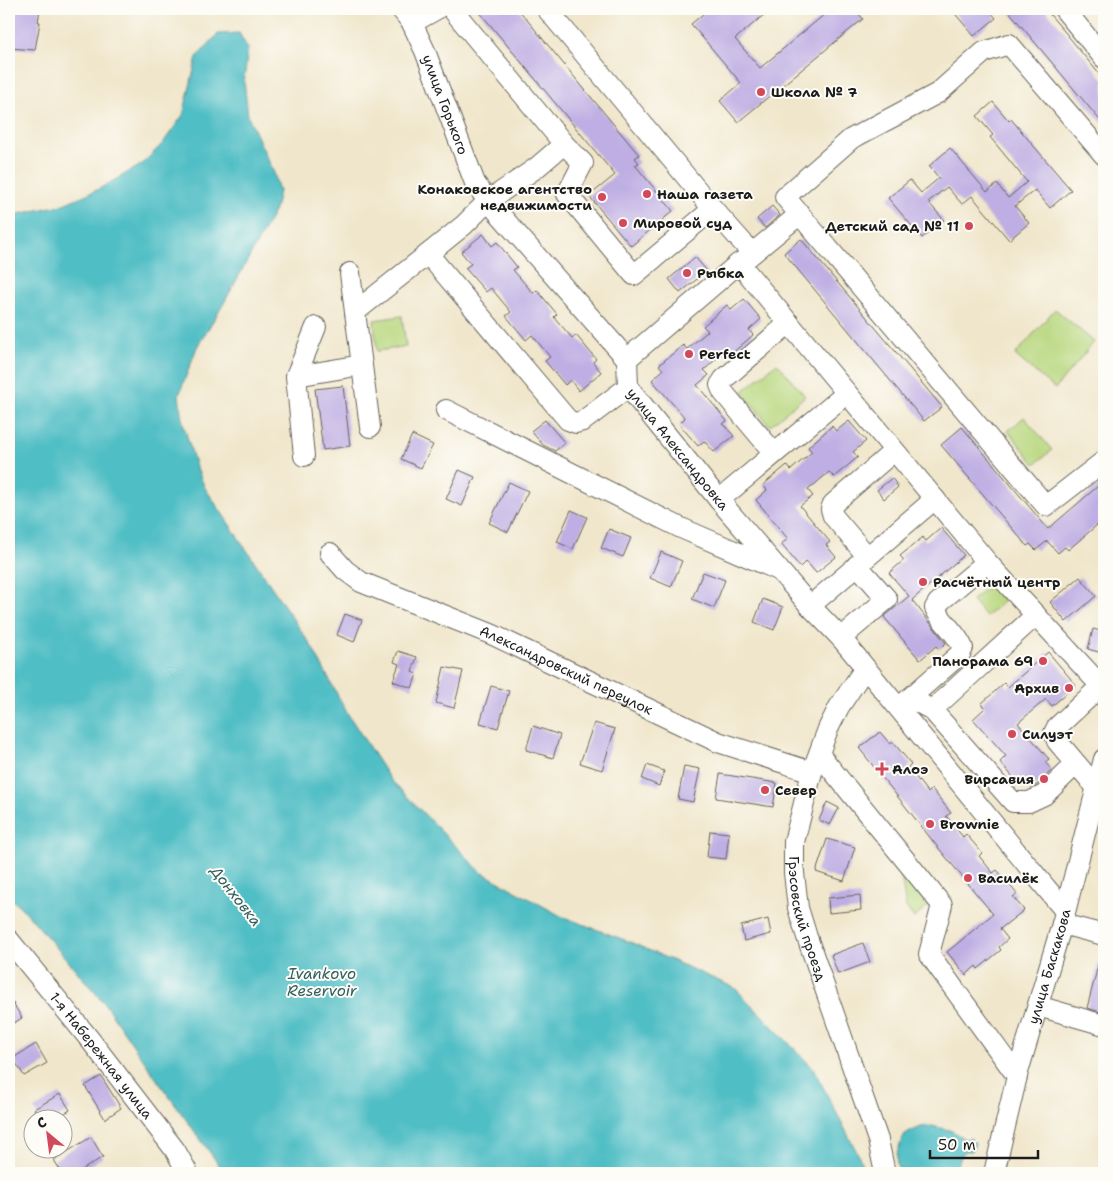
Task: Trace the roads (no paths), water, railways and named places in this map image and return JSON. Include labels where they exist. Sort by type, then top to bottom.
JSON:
[{"type":"street","points":[[407,16],[437,9]]},
{"type":"street","points":[[452,9],[564,144],[583,163],[567,194],[634,275],[713,208]]},
{"type":"street","points":[[547,9],[713,208],[789,323],[988,562],[1103,687],[1057,727],[1054,733],[1057,741],[1097,788]]},
{"type":"street","points":[[1064,9],[1104,58]]},
{"type":"street","name":"улица Горького","points":[[407,16],[425,51],[475,183],[488,201]]},
{"type":"street","points":[[1104,155],[1009,44],[984,52],[938,93],[851,138],[785,196],[1046,506],[1104,461]]},
{"type":"street","points":[[355,312],[464,225],[488,201],[536,168],[564,144]]},
{"type":"street","points":[[488,201],[627,359],[800,214]]},
{"type":"street","points":[[428,254],[568,420],[576,423],[583,421],[628,386]]},
{"type":"street","points":[[350,273],[370,427]]},
{"type":"street","points":[[774,453],[720,385],[724,379],[789,323]]},
{"type":"street","points":[[304,456],[296,376],[316,327]]},
{"type":"street","name":"улица Александровка","points":[[627,359],[628,386],[719,500],[810,606],[841,638],[865,668],[904,703],[1063,918]]},
{"type":"street","points":[[296,376],[362,365]]},
{"type":"street","points":[[719,500],[847,393]]},
{"type":"street","points":[[446,410],[681,528],[780,571]]},
{"type":"street","points":[[841,638],[887,599],[830,509],[833,504],[894,451]]},
{"type":"street","points":[[810,606],[935,499]]},
{"type":"street","name":"Александровский переулок","points":[[330,553],[345,570],[361,582],[491,634],[718,742],[816,763]]},
{"type":"street","points":[[904,703],[960,654],[963,648],[960,642],[935,608],[938,603],[988,562]]},
{"type":"street","points":[[932,710],[1036,614]]},
{"type":"street","name":"Грэсовский проезд","points":[[865,668],[839,707],[828,729],[816,763],[794,842],[794,873],[798,908],[807,938],[878,1140],[885,1173]]},
{"type":"street","points":[[904,703],[932,710],[1013,802],[1029,802],[1044,795],[1076,764]]},
{"type":"street","name":"улица Баскакова","points":[[994,1173],[1018,1076],[1063,918],[1104,759]]},
{"type":"street","points":[[816,763],[942,905],[929,954],[1018,1076]]},
{"type":"street","points":[[974,800],[996,782]]},
{"type":"street","points":[[1063,918],[1104,934]]},
{"type":"street","name":"1-я Набережная улица","points":[[9,940],[91,1041],[175,1150],[188,1173]]},
{"type":"street","points":[[1038,1006],[1104,1025]]},
{"type":"water","name":"Ivankovo Reservoir","points":[[239,33],[248,49],[244,81],[248,116],[274,173],[279,191],[275,210],[224,303],[197,347],[179,395],[182,419],[195,464],[205,488],[312,647],[346,711],[389,778],[481,872],[561,916],[630,942],[735,988],[813,1068],[858,1154],[865,1173],[225,1173],[104,1003],[26,912],[9,897],[9,216],[61,205],[99,189],[141,165],[163,143],[183,115],[197,57],[218,34]]},
{"type":"water","points":[[932,1126],[950,1130],[965,1139],[970,1138],[975,1144],[972,1151],[964,1151],[953,1173],[900,1173],[897,1153],[905,1134],[921,1127]]},
{"type":"place","name":"Школа № 7","points":[[761,92]]},
{"type":"place","name":"Наша газета","points":[[647,194]]},
{"type":"place","name":"Конаковское агентство недвижимости","points":[[602,197]]},
{"type":"place","name":"Мировой суд","points":[[623,223]]},
{"type":"place","name":"Детский сад № 11","points":[[969,226]]},
{"type":"place","name":"Рыбка","points":[[687,273]]},
{"type":"place","name":"Perfect","points":[[689,354]]},
{"type":"place","name":"Расчётный центр","points":[[923,582]]},
{"type":"place","name":"Панорама 69","points":[[1043,661]]},
{"type":"place","name":"Архив","points":[[1069,688]]},
{"type":"place","name":"Силуэт","points":[[1012,734]]},
{"type":"place","name":"Алоэ","points":[[882,769]]},
{"type":"place","name":"Вирсавия","points":[[1044,779]]},
{"type":"place","name":"Север","points":[[765,790]]},
{"type":"place","name":"Brownie","points":[[930,824]]},
{"type":"place","name":"Василёк","points":[[968,878]]},
{"type":"water label","name":"Донховка","points":[[236,896]]}]
